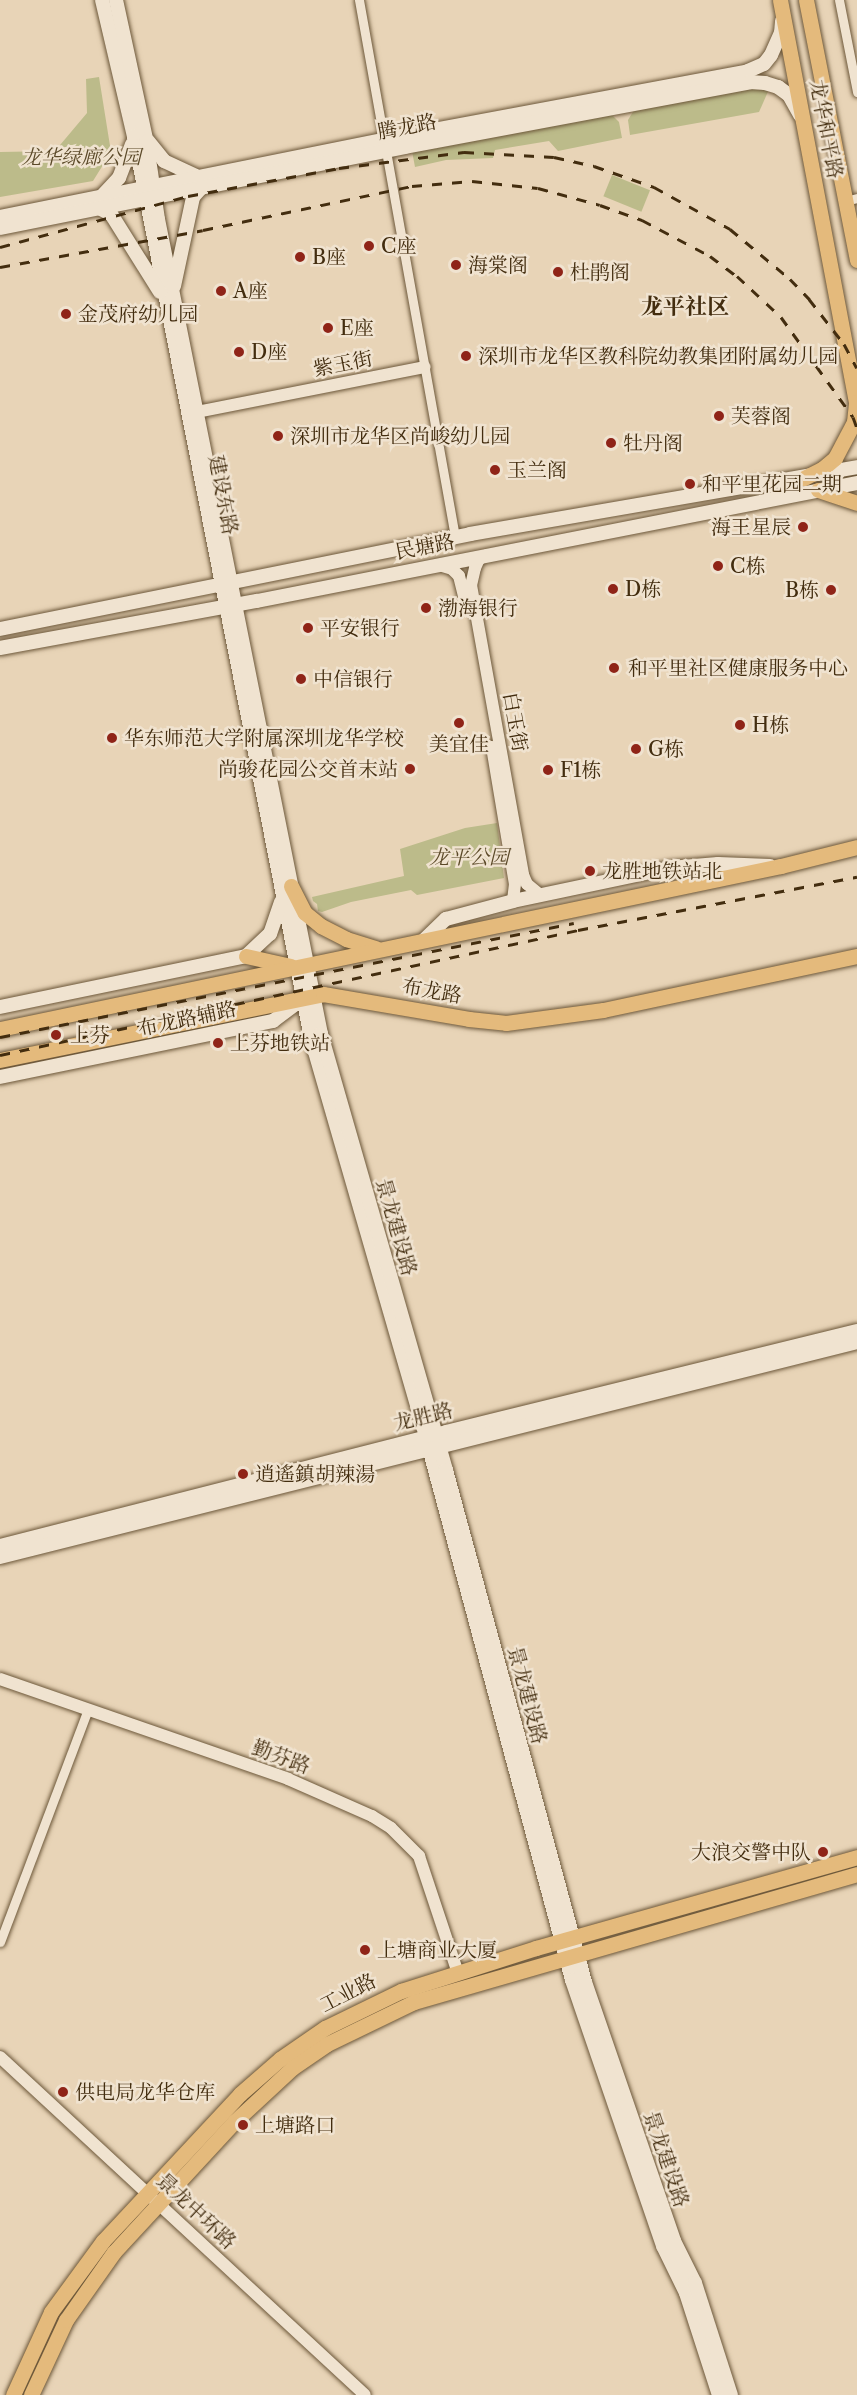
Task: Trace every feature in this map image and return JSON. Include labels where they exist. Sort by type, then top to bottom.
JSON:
[{"type":"main road","name":"建设东路","points":[[102,0],[140,137]]},
{"type":"main road","name":"建设东路","points":[[116,0],[149,193],[226,583]]},
{"type":"main road","name":"龙华和平路","points":[[780,0],[856,405]]},
{"type":"main road","name":"龙华和平路","points":[[806,0],[851,199],[857,260]]},
{"type":"main road","name":"腾龙路","points":[[0,217],[149,193],[748,70],[764,64],[771,55],[781,33],[783,16]]},
{"type":"main road","name":"腾龙路","points":[[387,145],[750,82],[765,82],[789,95],[803,122]]},
{"type":"main road","points":[[140,137],[164,161],[200,182],[193,197],[169,296],[100,202],[123,172],[140,137]]},
{"type":"main road","name":"腾龙路","points":[[0,228],[100,202]]},
{"type":"main road","name":"建设东路","points":[[169,296],[197,412],[230,606],[308,997]]},
{"type":"main road","points":[[804,478],[822,469],[835,458],[851,428],[856,405]]},
{"type":"main road","name":"民塘路","points":[[0,629],[455,537],[857,467]]},
{"type":"main road","name":"民塘路","points":[[0,648],[230,606],[857,483]]},
{"type":"main road","points":[[818,490],[857,503]]},
{"type":"main road","name":"布龙路","points":[[0,1029],[781,866],[857,847]]},
{"type":"main road","name":"布龙路","points":[[513,901],[687,866],[740,864],[781,866]]},
{"type":"main road","points":[[286,892],[305,913],[321,926],[359,944],[385,949]]},
{"type":"main road","points":[[246,956],[270,934],[286,892]]},
{"type":"main road","points":[[423,941],[446,919],[513,901]]},
{"type":"main road","points":[[0,1006],[246,956],[302,966]]},
{"type":"main road","name":"布龙路","points":[[0,1060],[308,997],[334,995],[469,1019],[506,1023],[603,1010],[857,956]]},
{"type":"main road","name":"布龙路辅路","points":[[0,1077],[273,1022],[308,997]]},
{"type":"main road","name":"景龙建设路","points":[[308,997],[311,1038],[432,1441],[567,1940],[663,2246],[686,2293],[719,2395]]},
{"type":"main road","name":"龙胜路","points":[[0,1557],[432,1441],[857,1331]]},
{"type":"main road","name":"龙胜路","points":[[0,1546],[432,1441],[857,1342]]},
{"type":"main road","name":"工业路","points":[[31,2395],[52,2346],[79,2298],[152,2197],[240,2094],[300,2044],[372,2003],[458,1973],[857,1857]]},
{"type":"main road","name":"工业路","points":[[13,2395],[40,2332],[66,2290],[103,2241],[264,2092],[292,2068],[327,2044],[414,2002],[857,1874]]},
{"type":"main road","name":"景龙建设路","points":[[572,1957],[674,2241],[695,2283],[731,2395]]},
{"type":"street","points":[[359,0],[387,145],[455,537]]},
{"type":"street","points":[[839,0],[857,92]]},
{"type":"street","name":"紫玉街","points":[[197,412],[426,367]]},
{"type":"street","name":"白玉街","points":[[487,555],[479,559],[471,585],[523,875],[530,887],[540,895]]},
{"type":"street","name":"白玉街","points":[[438,564],[456,572],[462,586],[515,884],[513,901]]},
{"type":"street","name":"勤芬路","points":[[0,1679],[288,1779],[372,1816],[390,1828],[419,1856],[458,1973]]},
{"type":"street","points":[[0,1942],[88,1708]]},
{"type":"street","name":"景龙中环路","points":[[0,2057],[365,2395]]},
{"type":"green space","name":"龙华绿廊公园","points":[[99,77],[111,152],[93,181],[0,197],[0,152],[55,151],[87,113],[86,79]]},
{"type":"green space","points":[[754,87],[770,87],[759,112],[630,135],[628,120],[634,110]]},
{"type":"green space","points":[[611,114],[619,122],[622,138],[558,151],[549,141],[495,150],[493,158],[446,160],[415,167],[412,151]]},
{"type":"green space","points":[[612,175],[650,190],[641,212],[603,196]]},
{"type":"green space","name":"龙平公园","points":[[497,823],[504,878],[417,895],[411,890],[351,902],[322,912],[318,911],[317,904],[313,901],[312,897],[404,876],[400,849],[465,828]]},
{"type":"railway","points":[[0,247],[188,196],[339,168],[464,152],[554,157],[594,166],[654,187],[730,229],[790,279],[809,299],[844,344],[857,368]]},
{"type":"railway","points":[[0,267],[203,230],[412,186],[472,181],[538,188],[600,205],[642,220],[710,256],[737,276],[781,317],[853,417],[857,428]]},
{"type":"railway","points":[[0,1055],[578,930],[857,877]]},
{"type":"railway","points":[[0,1037],[574,923]]},
{"type":"place","name":"C座","points":[[369,246]]},
{"type":"place","name":"B座","points":[[300,257]]},
{"type":"place","name":"海棠阁","points":[[456,265]]},
{"type":"place","name":"杜鹃阁","points":[[558,272]]},
{"type":"place","name":"A座","points":[[221,291]]},
{"type":"place","name":"金茂府幼儿园","points":[[66,314]]},
{"type":"place","name":"E座","points":[[328,328]]},
{"type":"place","name":"D座","points":[[239,352]]},
{"type":"place","name":"深圳市龙华区教科院幼教集团附属幼儿园","points":[[466,356]]},
{"type":"place","name":"芙蓉阁","points":[[719,416]]},
{"type":"place","name":"深圳市龙华区尚峻幼儿园","points":[[278,436]]},
{"type":"place","name":"牡丹阁","points":[[611,443]]},
{"type":"place","name":"玉兰阁","points":[[495,470]]},
{"type":"place","name":"和平里花园二期","points":[[690,484]]},
{"type":"place","name":"海王星辰","points":[[803,527]]},
{"type":"place","name":"C栋","points":[[718,566]]},
{"type":"place","name":"D栋","points":[[613,589]]},
{"type":"place","name":"B栋","points":[[831,590]]},
{"type":"place","name":"渤海银行","points":[[426,608]]},
{"type":"place","name":"平安银行","points":[[308,628]]},
{"type":"place","name":"和平里社区健康服务中心","points":[[614,668]]},
{"type":"place","name":"中信银行","points":[[301,679]]},
{"type":"place","name":"美宜佳","points":[[459,723]]},
{"type":"place","name":"H栋","points":[[740,725]]},
{"type":"place","name":"华东师范大学附属深圳龙华学校","points":[[112,738]]},
{"type":"place","name":"G栋","points":[[636,749]]},
{"type":"place","name":"尚骏花园公交首末站","points":[[410,769]]},
{"type":"place","name":"F1栋","points":[[548,770]]},
{"type":"place","name":"龙胜地铁站北","points":[[590,871]]},
{"type":"place","name":"上芬","points":[[56,1035]]},
{"type":"place","name":"上芬地铁站","points":[[218,1043]]},
{"type":"place","name":"逍遙鎮胡辣湯","points":[[243,1474]]},
{"type":"place","name":"大浪交警中队","points":[[823,1852]]},
{"type":"place","name":"上塘商业大厦","points":[[365,1950]]},
{"type":"place","name":"供电局龙华仓库","points":[[63,2092]]},
{"type":"place","name":"上塘路口","points":[[243,2125]]},
{"type":"district","name":"龙平社区","points":[[685,307]]}]
